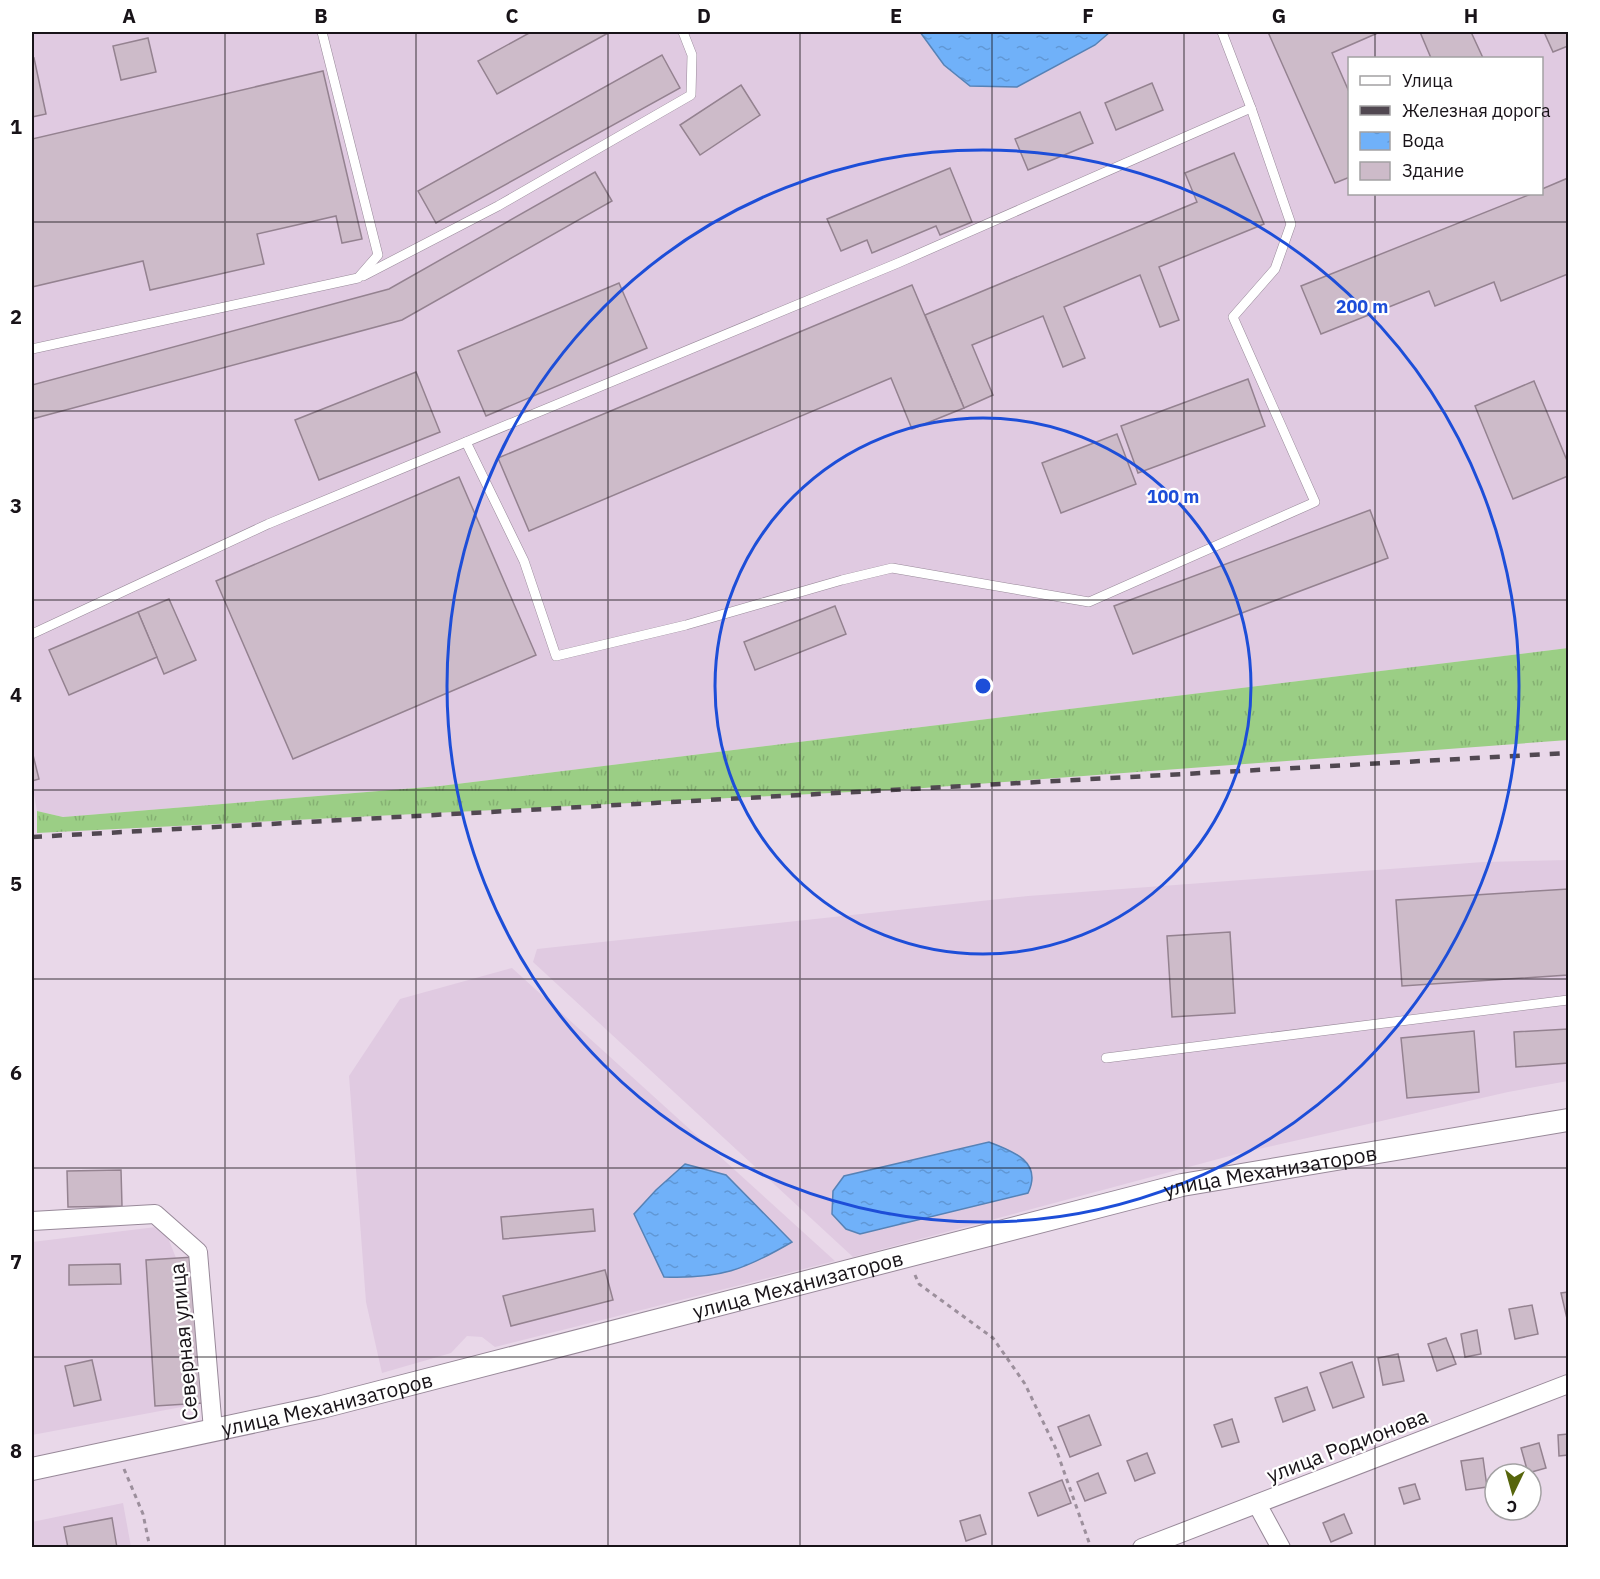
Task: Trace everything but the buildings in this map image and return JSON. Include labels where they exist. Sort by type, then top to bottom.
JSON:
[{"type":"street","name":"улица Механизаторов","points":[[32,1469],[334,1404],[1182,1185],[1569,1120]]},
{"type":"street","name":"Северная улица","points":[[32,1221],[156,1214],[198,1252],[213,1430]]},
{"type":"street","name":"улица Родионова","points":[[1142,1548],[1569,1384]]},
{"type":"street","points":[[1257,1504],[1281,1548]]},
{"type":"lane","points":[[322,32],[378,255],[358,278]]},
{"type":"lane","points":[[32,349],[358,278],[498,206],[691,95],[692,55],[683,32]]},
{"type":"lane","points":[[466,442],[524,561],[556,656],[686,626],[842,580],[892,568],[1089,602],[1315,502],[1233,317],[1275,269],[1291,224],[1222,32]]},
{"type":"lane","points":[[32,634],[268,524],[898,263],[1251,108]]},
{"type":"lane","points":[[1106,1059],[1569,1000]]},
{"type":"path","points":[[906,1256],[919,1284],[993,1338],[1025,1384],[1056,1449],[1091,1548]]},
{"type":"path","points":[[117,1451],[143,1514],[150,1548]]},
{"type":"shaded area","points":[[32,32],[1568,32],[1568,648],[440,786],[63,817],[37,811],[32,783]]},
{"type":"shaded area","points":[[1568,860],[1568,1081],[1508,1092],[1237,1154],[853,1257],[533,962],[537,949],[1028,896],[1483,862]]},
{"type":"shaded area","points":[[512,968],[835,1261],[495,1347],[482,1337],[467,1336],[451,1353],[382,1373],[366,1302],[349,1076],[400,999]]},
{"type":"shaded area","points":[[156,1227],[166,1233],[176,1258],[194,1257],[203,1403],[32,1435],[32,1242]]},
{"type":"shaded area","points":[[123,1503],[131,1547],[32,1547],[32,1522]]},
{"type":"green space","points":[[1568,648],[1568,740],[910,789],[37,833],[37,811],[63,817],[440,786]]},
{"type":"water","points":[[920,32],[1110,32],[1095,45],[1017,87],[970,86],[944,65]]},
{"type":"water","points":[[989,1142],[1016,1154],[1029,1166],[1032,1182],[1028,1193],[860,1234],[846,1229],[832,1214],[833,1191],[844,1176]]},
{"type":"water","points":[[685,1164],[726,1175],[792,1242],[760,1260],[731,1271],[701,1276],[664,1277],[634,1214]]},
{"type":"railway","points":[[32,837],[1568,753]]}]
